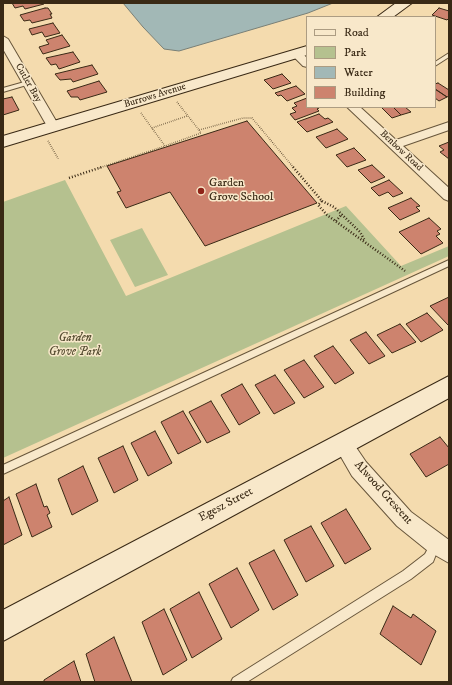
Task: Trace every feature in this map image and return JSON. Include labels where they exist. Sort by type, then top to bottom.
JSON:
[{"type":"street","points":[[386,16],[405,3]]},
{"type":"street","name":"Cutler Bay","points":[[3,39],[28,83],[50,133]]},
{"type":"street","name":"Burrows Avenue","points":[[3,142],[50,133],[303,56]]},
{"type":"street","name":"Benbow Road","points":[[355,108],[449,196]]},
{"type":"street","points":[[394,145],[449,126]]},
{"type":"street","name":"Egesz Street","points":[[3,626],[342,442],[449,386]]},
{"type":"street","name":"Alwood Crescent","points":[[342,442],[359,469],[404,519],[442,548]]},
{"type":"lane","points":[[436,63],[449,55]]},
{"type":"lane","points":[[3,90],[28,83]]},
{"type":"lane","points":[[3,470],[449,263]]},
{"type":"lane","points":[[237,682],[407,575],[442,548]]},
{"type":"path","points":[[69,178],[201,133],[175,100]]},
{"type":"path","points":[[139,111],[165,146]]},
{"type":"path","points":[[152,128],[188,116]]},
{"type":"path","points":[[199,130],[243,118],[252,118],[322,201],[334,207],[342,214],[360,232],[366,243]]},
{"type":"path","points":[[50,133],[59,160]]},
{"type":"path","points":[[322,201],[318,205],[336,221],[404,271],[411,268]]},
{"type":"path","points":[[336,221],[342,214]]},
{"type":"green space","name":"Garden Grove Park","points":[[65,180],[126,296],[346,206],[401,266],[449,246],[449,256],[3,458],[3,202]]},
{"type":"green space","points":[[142,228],[168,275],[135,287],[110,240]]},
{"type":"water","points":[[123,3],[333,3],[308,13],[179,51],[164,49]]},
{"type":"building","points":[[12,3],[44,4],[25,9],[23,6],[15,8]]},
{"type":"building","points":[[48,8],[52,14],[50,14],[52,18],[32,23],[30,20],[24,21],[20,15]]},
{"type":"building","points":[[439,8],[449,11],[449,18],[447,20],[432,15]]},
{"type":"building","points":[[53,23],[60,33],[45,37],[42,32],[32,35],[29,29]]},
{"type":"building","points":[[62,35],[70,46],[43,54],[39,47],[49,44],[46,40]]},
{"type":"building","points":[[73,52],[80,62],[59,69],[56,64],[51,65],[46,58]]},
{"type":"building","points":[[92,65],[98,74],[73,82],[71,79],[60,80],[55,74]]},
{"type":"building","points":[[282,74],[291,83],[273,89],[264,80]]},
{"type":"building","points":[[99,81],[107,92],[80,100],[78,97],[71,97],[67,91]]},
{"type":"building","points":[[438,83],[449,90],[449,96],[447,97],[436,90],[436,84]]},
{"type":"building","points":[[296,86],[305,94],[287,101],[281,95],[278,96],[275,93]]},
{"type":"building","points":[[436,90],[447,97],[439,101],[436,99]]},
{"type":"building","points":[[12,97],[19,110],[3,115],[3,99]]},
{"type":"building","points":[[306,98],[306,108],[319,108],[317,109],[319,111],[295,120],[290,114],[296,112],[292,108],[297,106],[294,103]]},
{"type":"building","points":[[382,108],[394,108],[401,115],[392,118]]},
{"type":"building","points":[[394,108],[406,108],[411,112],[401,115]]},
{"type":"building","points":[[319,114],[325,119],[328,118],[333,122],[307,132],[297,122]]},
{"type":"building","name":"Garden Grove School","points":[[247,121],[317,203],[205,246],[170,192],[126,208],[117,192],[121,191],[107,166]]},
{"type":"building","points":[[337,129],[348,139],[326,148],[316,137]]},
{"type":"building","points":[[449,142],[449,159],[440,152],[444,150],[439,146]]},
{"type":"building","points":[[354,148],[366,160],[347,167],[336,155]]},
{"type":"building","points":[[372,165],[385,177],[371,183],[358,170]]},
{"type":"building","points":[[389,180],[403,193],[393,197],[388,192],[379,196],[371,188]]},
{"type":"building","points":[[411,198],[420,206],[416,207],[420,211],[400,220],[388,208]]},
{"type":"building","points":[[429,218],[441,229],[437,231],[440,234],[436,236],[443,243],[421,254],[399,232]]},
{"type":"building","points":[[449,297],[449,325],[448,325],[430,306]]},
{"type":"building","points":[[427,313],[443,330],[421,342],[406,324]]},
{"type":"building","points":[[400,324],[416,342],[392,353],[377,335]]},
{"type":"building","points":[[366,332],[385,356],[369,364],[350,340]]},
{"type":"building","points":[[333,346],[354,373],[335,384],[314,356]]},
{"type":"building","points":[[304,360],[324,387],[304,398],[284,370]]},
{"type":"building","points":[[275,375],[295,403],[274,414],[255,385]]},
{"type":"building","points":[[242,384],[260,413],[239,425],[221,395]]},
{"type":"building","points":[[211,401],[230,432],[207,443],[189,412]]},
{"type":"building","points":[[183,411],[201,442],[178,454],[161,422]]},
{"type":"building","points":[[155,431],[172,463],[148,476],[131,443]]},
{"type":"building","points":[[440,437],[449,448],[449,464],[426,477],[410,454]]},
{"type":"building","points":[[123,446],[138,480],[114,493],[98,458]]},
{"type":"building","points":[[83,466],[98,501],[72,515],[58,479]]},
{"type":"building","points":[[36,484],[44,507],[47,506],[50,513],[47,515],[52,527],[32,537],[16,494]]},
{"type":"building","points":[[9,497],[22,535],[3,545],[3,501]]},
{"type":"building","points":[[346,509],[371,549],[345,564],[321,523]]},
{"type":"building","points":[[311,526],[334,566],[306,582],[284,540]]},
{"type":"building","points":[[274,550],[298,595],[273,610],[249,563]]},
{"type":"building","points":[[237,568],[259,610],[231,628],[209,584]]},
{"type":"building","points":[[199,592],[222,639],[192,658],[170,609]]},
{"type":"building","points":[[393,606],[411,618],[413,614],[436,631],[421,665],[380,634]]},
{"type":"building","points":[[164,609],[187,660],[163,675],[142,622]]},
{"type":"building","points":[[114,637],[132,682],[95,682],[86,654]]},
{"type":"building","points":[[74,661],[81,682],[44,682],[44,680]]},
{"type":"place","name":"Garden Grove School","points":[[201,191]]}]
